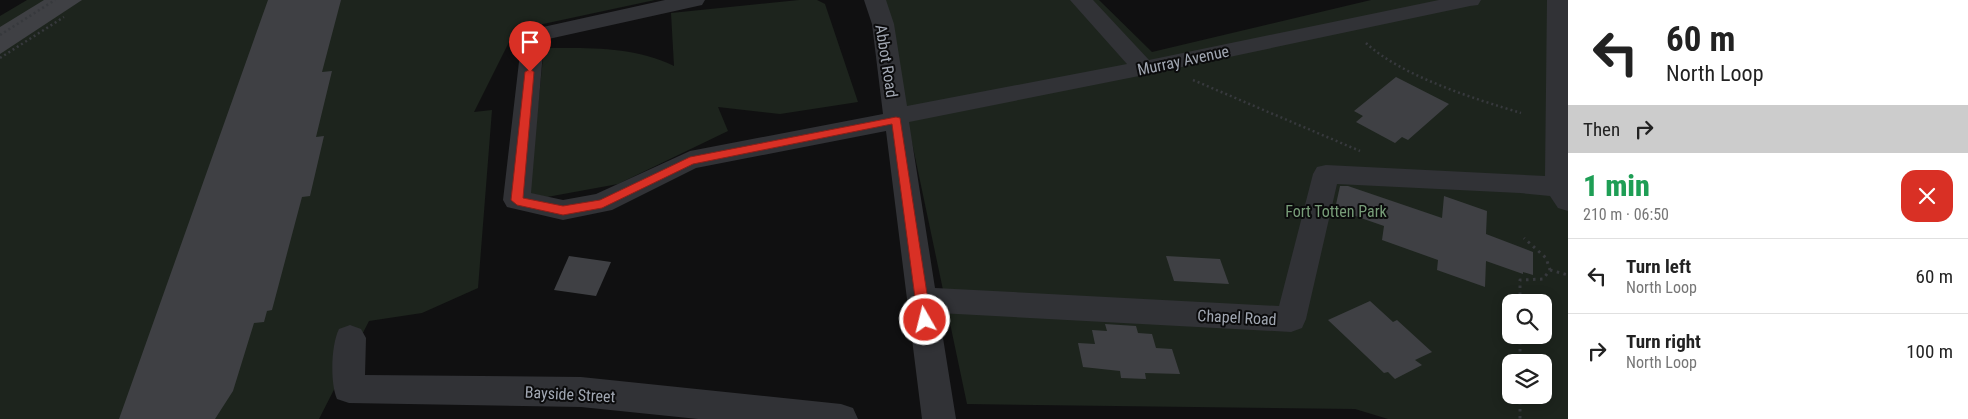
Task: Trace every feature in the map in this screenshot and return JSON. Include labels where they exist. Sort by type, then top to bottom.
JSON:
[{"type":"street","points":[[606,9],[694,0]]},
{"type":"street","name":"Abbot Road","points":[[875,0],[882,24],[939,419]]},
{"type":"street","points":[[1080,0],[1144,68]]},
{"type":"street","name":"Murray Avenue","points":[[606,9],[533,36],[517,200],[563,210],[602,203],[690,160],[1470,0]]},
{"type":"street","points":[[1558,0],[1562,35],[1563,194]]},
{"type":"street","name":"Chapel Road","points":[[922,300],[1291,319],[1326,174],[1520,183],[1563,194]]},
{"type":"street","name":"Bayside Street","points":[[350,338],[349,389],[581,392],[841,419]]},
{"type":"path","points":[[0,34],[55,0]]},
{"type":"path","points":[[0,58],[64,17]]},
{"type":"path","points":[[1354,24],[1362,39],[1373,51],[1394,64],[1479,101],[1521,113]]},
{"type":"path","points":[[1190,79],[1364,153],[1379,177]]},
{"type":"path","points":[[1524,238],[1546,258],[1550,270]]},
{"type":"path","points":[[1550,270],[1568,275]]},
{"type":"path","points":[[1520,294],[1520,280],[1543,279],[1550,270]]},
{"type":"path","points":[[1520,404],[1520,419]]},
{"type":"green space","points":[[27,0],[655,0],[515,30],[474,112],[492,110],[478,288],[422,313],[369,321],[319,419],[0,419],[0,16]]},
{"type":"green space","points":[[799,0],[817,0],[825,4],[858,102],[780,114],[718,107],[728,131],[618,184],[547,197],[529,193],[544,48],[593,48],[627,52],[659,59],[674,66],[671,13]]},
{"type":"green space","name":"Fort Totten Park","points":[[882,0],[1099,0],[1152,52],[1371,0],[1568,0],[1568,419],[1388,419],[1355,409],[967,404]]},
{"type":"building","points":[[44,0],[82,0],[0,54],[0,27]]},
{"type":"building","points":[[268,0],[341,0],[322,72],[332,71],[316,137],[324,136],[310,196],[302,197],[272,310],[267,311],[264,322],[254,323],[233,391],[215,419],[119,419]]},
{"type":"building","points":[[1396,77],[1449,104],[1408,140],[1402,137],[1395,143],[1356,122],[1363,116],[1354,111]]},
{"type":"building","points":[[1340,186],[1348,186],[1442,218],[1444,196],[1487,211],[1486,234],[1533,252],[1533,275],[1523,272],[1523,274],[1486,261],[1485,287],[1437,270],[1438,260],[1382,240],[1384,226],[1335,209]]},
{"type":"building","points":[[569,256],[611,262],[596,296],[554,290]]},
{"type":"building","points":[[1166,256],[1220,259],[1229,284],[1174,281]]},
{"type":"building","points":[[1370,301],[1393,322],[1397,320],[1432,352],[1415,360],[1422,365],[1395,379],[1388,372],[1384,373],[1328,320]]},
{"type":"building","points":[[1105,324],[1136,326],[1138,333],[1152,334],[1156,348],[1172,349],[1180,374],[1145,373],[1146,379],[1121,378],[1120,371],[1083,367],[1078,343],[1095,344],[1092,330],[1107,331]]},
{"type":"route","points":[[530,72],[517,200],[563,210],[602,203],[690,160],[896,120],[925,320]]}]
